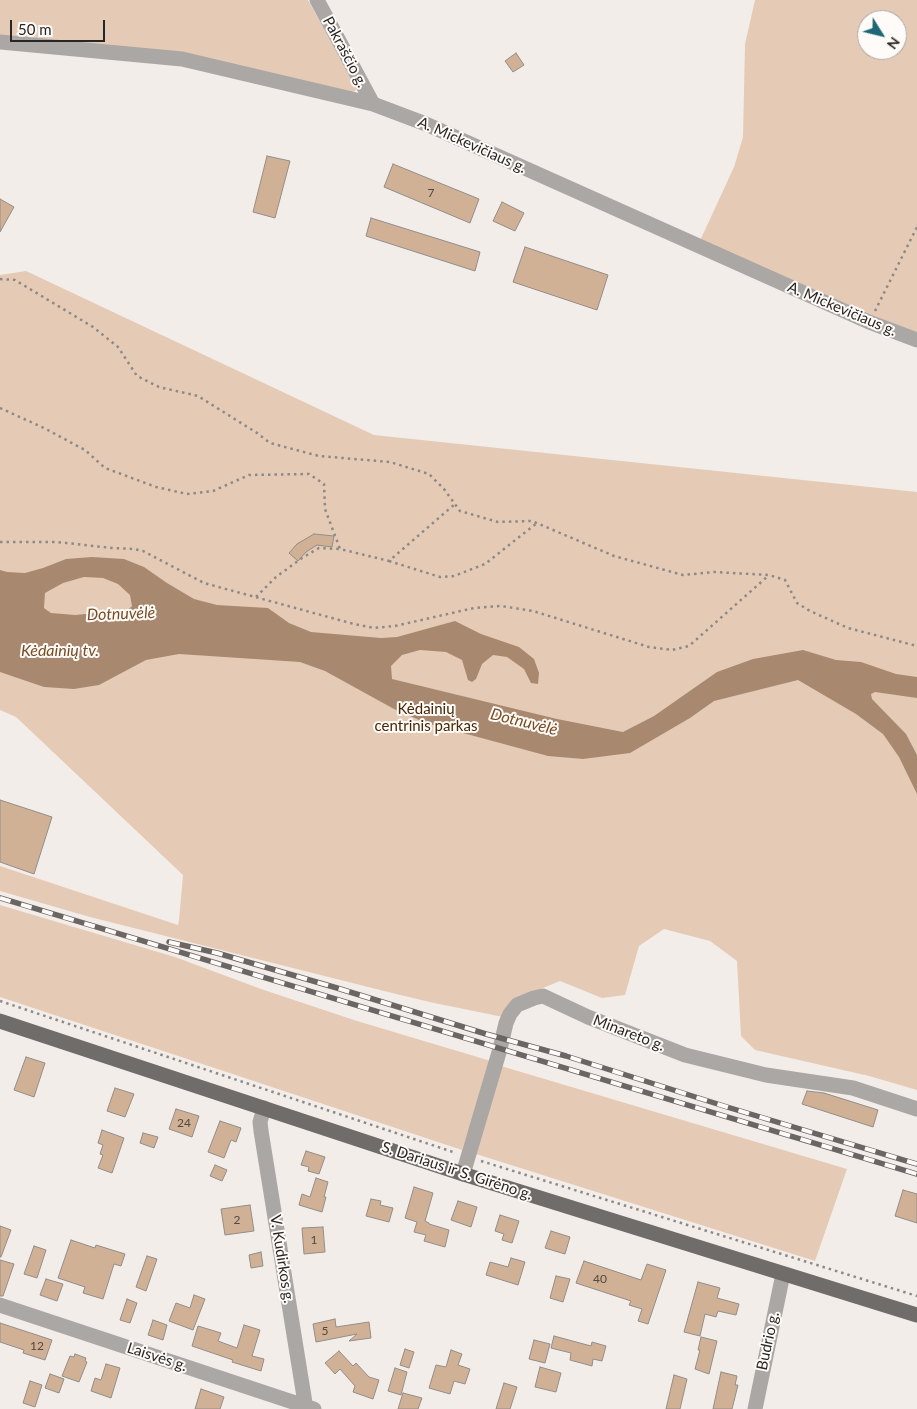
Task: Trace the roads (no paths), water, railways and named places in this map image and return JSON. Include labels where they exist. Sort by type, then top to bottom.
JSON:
[{"type":"main road","name":"S. Dariaus ir S. Girėno g.","points":[[0,1021],[464,1174],[917,1315]]},
{"type":"street","name":"Pakraščio g.","points":[[317,0],[373,104]]},
{"type":"street","name":"A. Mickevičiaus g.","points":[[0,42],[182,59],[373,104],[426,124],[870,322],[917,340]]},
{"type":"street","name":"Minareto g.","points":[[464,1174],[506,1023],[517,1005],[543,996],[588,1017],[685,1055],[766,1075],[853,1088],[917,1109]]},
{"type":"street","name":"V. Kudirkos g.","points":[[264,1108],[260,1122],[261,1131],[309,1408]]},
{"type":"street","name":"Budrio g.","points":[[755,1409],[783,1274]]},
{"type":"street","name":"Laisvės g.","points":[[0,1305],[309,1408]]},
{"type":"water","name":"Kėdainių tv.","points":[[92,557],[124,559],[144,567],[194,599],[217,605],[268,608],[289,623],[311,632],[381,638],[397,637],[455,621],[481,634],[519,647],[534,659],[539,673],[538,684],[531,683],[524,669],[507,657],[493,655],[482,664],[476,679],[472,682],[468,680],[462,660],[446,652],[420,650],[402,655],[391,666],[392,679],[557,719],[623,732],[654,716],[717,672],[753,659],[803,650],[836,660],[861,662],[896,674],[917,677],[917,698],[875,692],[871,694],[872,699],[906,734],[917,755],[917,794],[899,757],[883,734],[856,714],[798,680],[714,701],[690,718],[630,753],[583,759],[548,756],[426,723],[394,709],[325,671],[300,662],[179,654],[146,660],[99,685],[74,689],[44,687],[0,672],[0,570],[25,573],[66,559]],"holes":[[[84,577],[103,578],[118,584],[130,595],[132,606],[128,610],[75,615],[51,613],[44,608],[45,593],[63,583]]]},
{"type":"railway","points":[[0,898],[917,1174]]},
{"type":"railway","points":[[169,942],[217,953],[337,988],[917,1164]]},
{"type":"water label","name":"Dotnuvėlė","points":[[121,614]]},
{"type":"water label","name":"Dotnuvėlė","points":[[524,722]]},
{"type":"park label","name":"Kėdainių centrinis parkas","points":[[426,718]]}]
